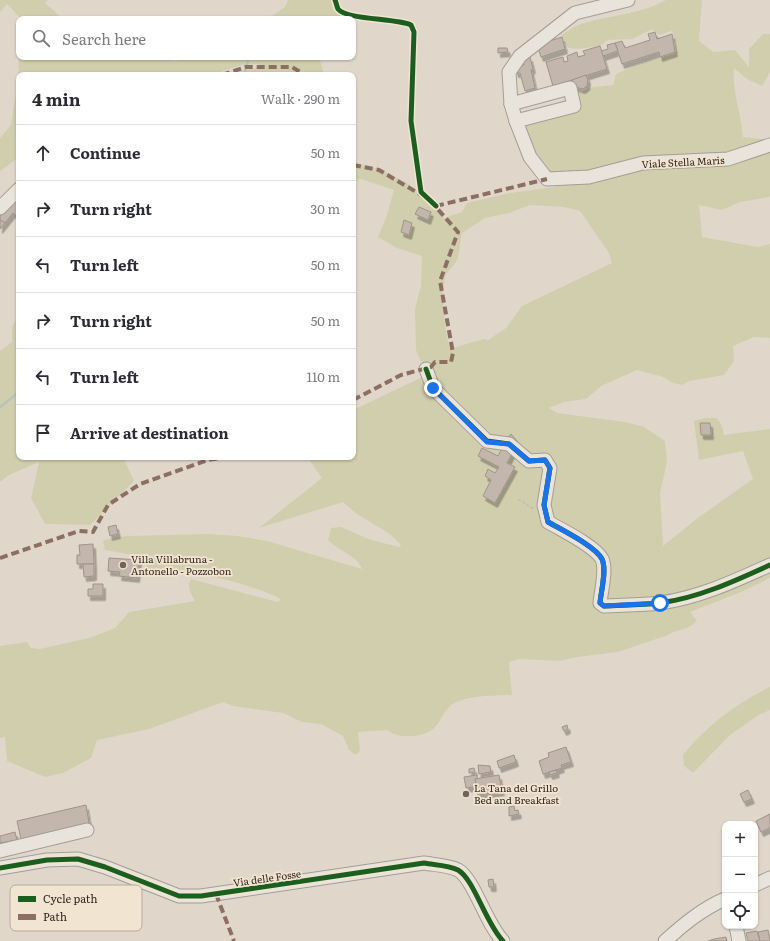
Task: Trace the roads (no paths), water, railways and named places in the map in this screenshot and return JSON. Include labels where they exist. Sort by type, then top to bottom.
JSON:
[{"type":"street","points":[[511,104],[570,88],[574,106],[516,121],[511,104],[509,72],[520,56],[575,13],[628,0]]},
{"type":"street","name":"Viale Stella Maris","points":[[516,121],[530,157],[547,179],[589,177],[643,163],[728,159],[770,146]]},
{"type":"street","points":[[0,208],[16,192]]},
{"type":"street","points":[[426,369],[433,388],[487,442],[509,444],[529,461],[545,460],[550,468],[544,505],[548,522],[594,550],[602,560],[603,572],[600,603],[604,606],[660,603],[691,596],[735,581],[770,565]]},
{"type":"street","points":[[0,851],[87,830]]},
{"type":"street","name":"Via delle Fosse","points":[[0,868],[47,860],[78,859],[105,867],[179,896],[201,896],[424,863],[443,866],[458,871],[469,882],[488,921],[503,941]]},
{"type":"street","points":[[758,884],[770,878]]},
{"type":"street","points":[[665,941],[686,921],[707,907],[722,900]]},
{"type":"street","points":[[737,929],[739,941]]},
{"type":"waterway","points":[[245,72],[248,60]]},
{"type":"waterway","points":[[0,407],[16,394]]},
{"type":"place","name":"Villa Villabruna - Antonello - Pozzobon","points":[[123,565]]},
{"type":"place","name":"La Tana del Grillo Bed and Breakfast","points":[[466,794]]}]
